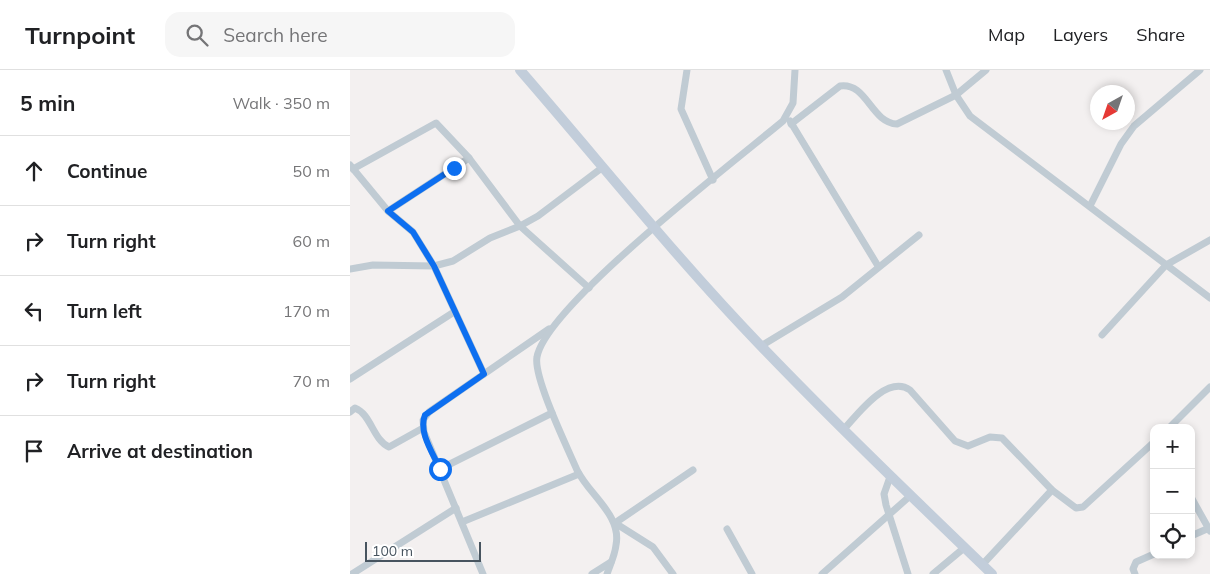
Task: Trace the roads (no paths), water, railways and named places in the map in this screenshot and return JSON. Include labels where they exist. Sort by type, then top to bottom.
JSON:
[{"type":"street","points":[[520,70],[760,346],[890,477],[992,574]]},
{"type":"street","points":[[687,70],[681,109],[713,180]]},
{"type":"street","points":[[483,574],[423,428],[425,415],[552,326],[589,288],[655,227],[787,116],[793,103],[795,70]]},
{"type":"street","points":[[946,70],[956,95],[970,116],[1210,298]]},
{"type":"street","points":[[791,124],[840,86],[854,88],[884,120],[894,124],[902,123],[956,95],[986,70]]},
{"type":"street","points":[[1090,206],[1120,144],[1134,126],[1200,70]]},
{"type":"street","points":[[787,116],[878,266]]},
{"type":"street","points":[[484,374],[434,266],[413,232],[388,211],[351,167],[436,123],[469,158],[520,226],[589,288]]},
{"type":"street","points":[[388,211],[469,158]]},
{"type":"street","points":[[350,269],[373,265],[434,266],[453,261],[490,238],[520,226],[538,216],[604,167]]},
{"type":"street","points":[[760,346],[842,297],[861,283],[878,266],[919,235]]},
{"type":"street","points":[[1102,335],[1166,265],[1210,240]]},
{"type":"street","points":[[350,379],[454,312]]},
{"type":"street","points":[[552,326],[540,345],[536,363],[552,413],[579,474],[615,524],[653,547],[673,574]]},
{"type":"street","points":[[844,429],[876,397],[894,385],[902,386],[910,390],[955,441],[968,446],[990,437],[1002,438],[1052,490],[1076,508],[1080,508],[1150,446]]},
{"type":"street","points":[[1173,424],[1210,387]]},
{"type":"street","points":[[350,412],[355,408],[361,411],[382,442],[389,447],[423,428]]},
{"type":"street","points":[[440,469],[552,413]]},
{"type":"street","points":[[615,524],[693,470]]},
{"type":"street","points":[[462,522],[579,474]]},
{"type":"street","points":[[890,477],[884,494],[889,517],[908,574]]},
{"type":"street","points":[[982,565],[1052,490]]},
{"type":"street","points":[[822,574],[889,517],[910,496]]},
{"type":"street","points":[[1195,504],[1209,529],[1195,534]]},
{"type":"street","points":[[352,574],[456,508]]},
{"type":"street","points":[[607,574],[616,546],[615,524]]},
{"type":"street","points":[[727,529],[752,574]]},
{"type":"street","points":[[933,574],[964,548]]},
{"type":"street","points":[[1135,574],[1133,569],[1136,562],[1150,556]]},
{"type":"street","points":[[592,574],[611,562]]}]
